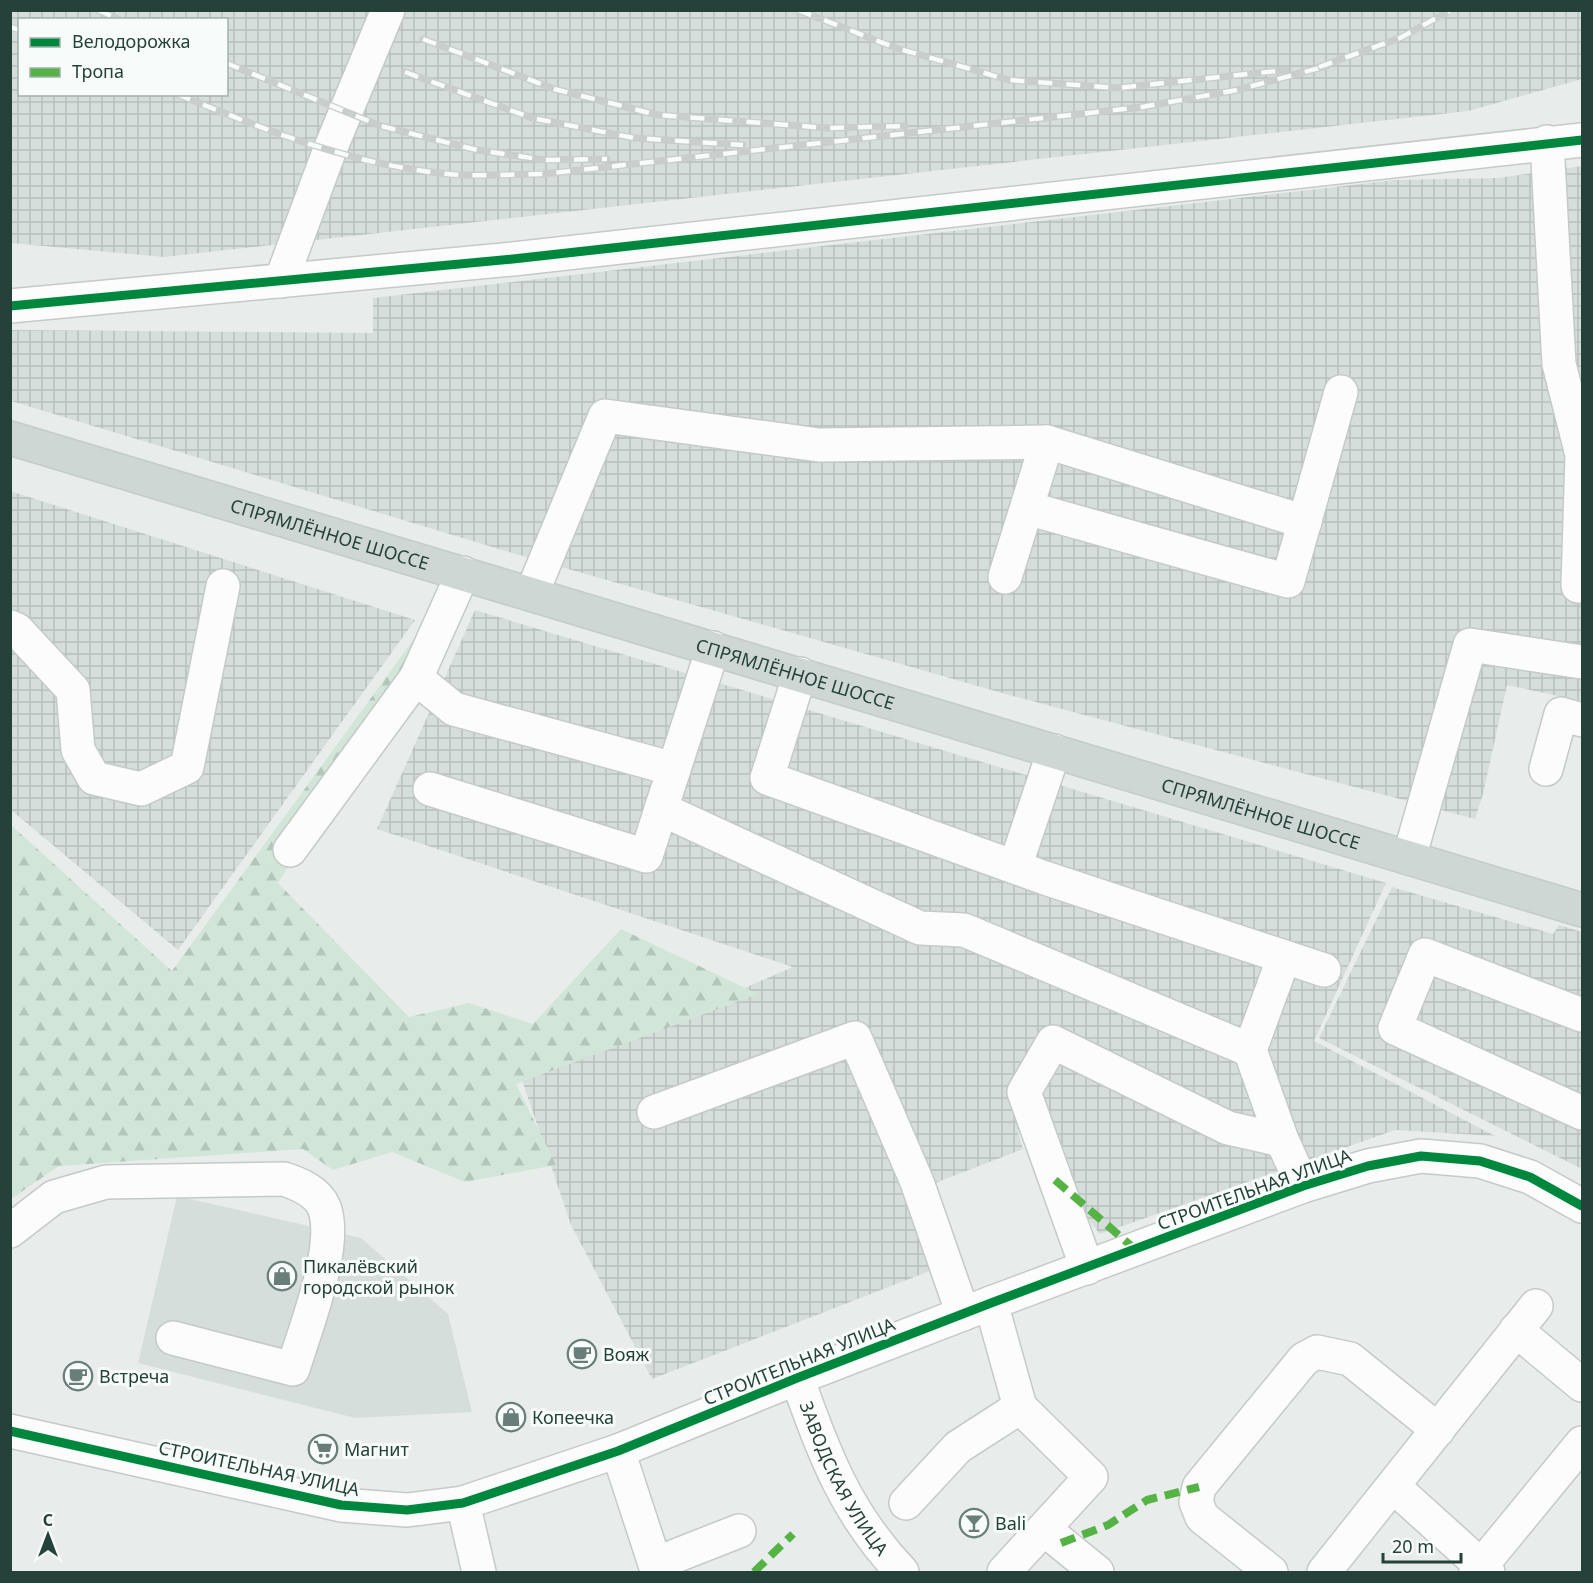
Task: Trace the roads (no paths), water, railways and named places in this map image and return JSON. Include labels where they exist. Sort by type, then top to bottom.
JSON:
[{"type":"main road","name":"СПРЯМЛЁННОЕ ШОССЕ","points":[[10,438],[1582,910]]},
{"type":"street","points":[[281,281],[333,142],[388,10]]},
{"type":"street","points":[[10,306],[513,259],[1547,142],[1582,140]]},
{"type":"street","points":[[1547,142],[1559,363],[1582,455],[1578,586],[1582,586]]},
{"type":"street","points":[[1027,508],[1288,581],[1341,392]]},
{"type":"street","points":[[532,593],[605,416],[819,446],[1047,442],[1305,522]]},
{"type":"street","points":[[1005,577],[1047,442]]},
{"type":"street","points":[[290,850],[416,678],[463,573]]},
{"type":"street","points":[[10,627],[17,630],[73,690],[78,750],[94,778],[141,789],[187,767],[223,586]]},
{"type":"street","points":[[1409,858],[1470,645],[1582,662]]},
{"type":"street","points":[[430,789],[646,856],[713,648]]},
{"type":"street","points":[[800,674],[767,778],[1015,867],[1324,970]]},
{"type":"street","points":[[416,678],[453,709],[674,769]]},
{"type":"street","points":[[1546,769],[1561,714],[1582,720]]},
{"type":"street","points":[[1015,867],[1054,751]]},
{"type":"street","points":[[661,809],[920,928],[964,930],[1250,1050]]},
{"type":"street","points":[[1582,1015],[1425,955],[1395,1028],[1582,1113]]},
{"type":"street","points":[[1284,957],[1250,1050],[1282,1140],[1303,1186]]},
{"type":"street","points":[[654,1112],[855,1038],[917,1182],[1020,1407],[1091,1477],[1004,1572]]},
{"type":"street","points":[[1087,1268],[1024,1092],[1053,1042],[1228,1128],[1282,1140]]},
{"type":"street","name":"СТРОИТЕЛЬНАЯ УЛИЦА","points":[[10,1431],[341,1505],[407,1510],[463,1503],[618,1451],[797,1378],[977,1309],[1303,1186],[1368,1166],[1421,1156],[1480,1161],[1530,1177],[1582,1206]]},
{"type":"street","points":[[10,1231],[54,1197],[106,1182],[284,1179],[307,1188],[323,1205],[329,1231],[322,1272],[293,1369],[173,1338]]},
{"type":"street","points":[[1324,1572],[1526,1318],[1582,1384]]},
{"type":"street","points":[[1271,1572],[1203,1517],[1196,1502],[1199,1487],[1304,1359],[1317,1352],[1350,1359],[1438,1430]]},
{"type":"street","name":"ЗАВОДСКАЯ УЛИЦА","points":[[797,1378],[825,1457],[842,1492],[876,1545],[902,1572]]},
{"type":"street","points":[[906,1503],[958,1447],[1020,1407]]},
{"type":"street","points":[[1394,1486],[1482,1570],[1582,1443]]},
{"type":"street","points":[[618,1451],[660,1568],[739,1531]]},
{"type":"street","points":[[463,1503],[479,1572]]},
{"type":"street","points":[[1044,1529],[1097,1572]]},
{"type":"railway","points":[[98,10],[116,18]]},
{"type":"railway","points":[[798,10],[896,48],[1009,80],[1117,88],[1286,70]]},
{"type":"railway","points":[[1319,67],[1400,38],[1451,10]]},
{"type":"railway","points":[[10,27],[18,29]]},
{"type":"railway","points":[[423,39],[554,89],[658,115],[827,128],[905,126]]},
{"type":"railway","points":[[228,64],[381,126],[477,150],[545,160],[607,159]]},
{"type":"railway","points":[[182,96],[276,133],[378,163],[460,175],[544,174],[1142,107],[1237,90],[1327,66]]},
{"type":"railway","points":[[405,72],[532,118],[634,138],[743,145]]},
{"type":"place","name":"Пикалёвский городской рынок","points":[[282,1276]]},
{"type":"place","name":"Вояж","points":[[582,1354]]},
{"type":"place","name":"Встреча","points":[[78,1376]]},
{"type":"place","name":"Копеечка","points":[[511,1417]]},
{"type":"place","name":"Магнит","points":[[323,1449]]},
{"type":"place","name":"Bali","points":[[974,1523]]}]
